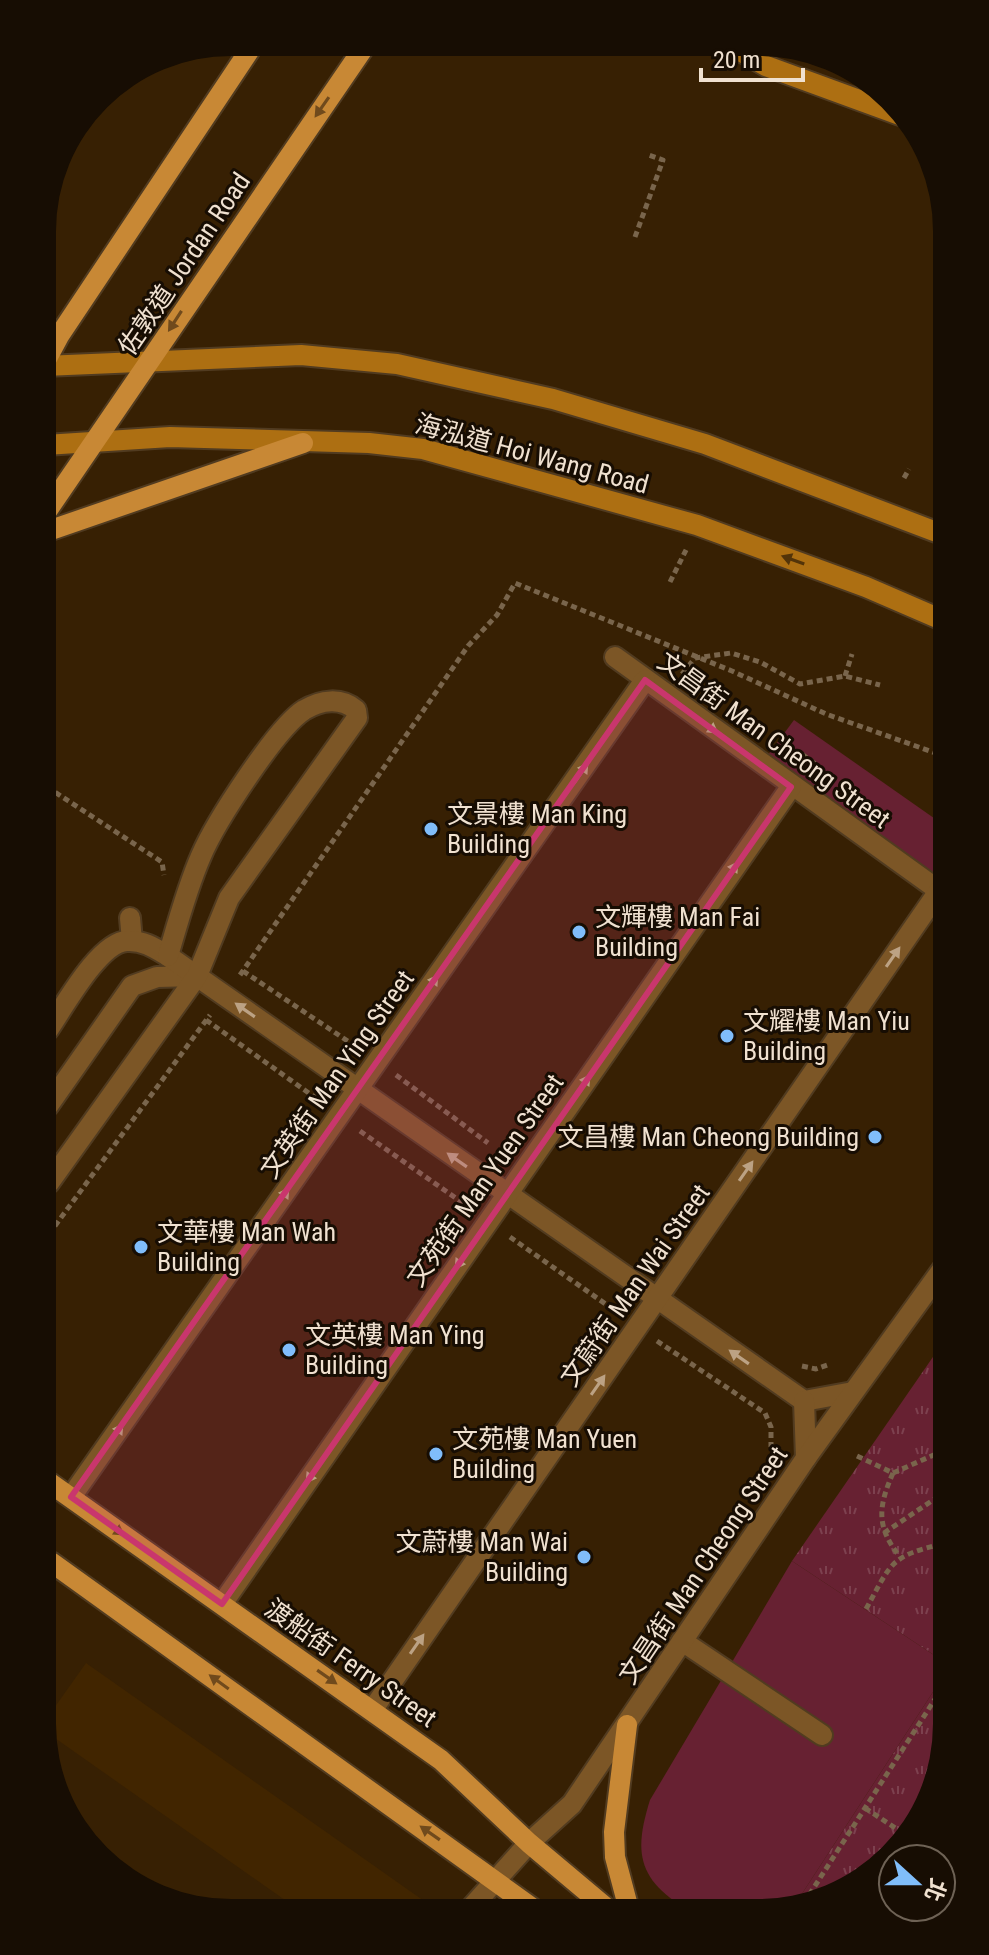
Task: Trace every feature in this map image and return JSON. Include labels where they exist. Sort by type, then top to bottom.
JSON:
[{"type":"main road","points":[[56,331],[245,56]]},
{"type":"main road","name":"佐敦道 Jordan Road","points":[[56,499],[358,56]]},
{"type":"main road","points":[[56,528],[303,443]]},
{"type":"main road","name":"渡船街 Ferry Street","points":[[56,1487],[441,1760],[529,1843],[596,1899]]},
{"type":"main road","points":[[56,1566],[520,1899]]},
{"type":"main road","points":[[626,1899],[615,1857],[614,1832],[627,1725]]},
{"type":"street","points":[[749,56],[766,66],[881,108]]},
{"type":"street","name":"海泓道 Hoi Wang Road","points":[[56,364],[301,355],[417,368],[553,399],[705,444],[933,531]]},
{"type":"street","name":"海泓道 Hoi Wang Road","points":[[56,444],[170,437],[369,443],[423,449],[697,525],[866,587],[933,616]]},
{"type":"street","name":"文昌街 Man Cheong Street","points":[[615,657],[791,787],[933,886]]},
{"type":"street","name":"文英街 Man Ying Street","points":[[71,1497],[645,680]]},
{"type":"street","points":[[56,1173],[197,976],[229,898],[357,718],[356,710],[347,702],[327,701],[304,710],[285,728],[224,814],[202,853],[168,956]]},
{"type":"street","name":"文苑街 Man Yuen Street","points":[[222,1604],[791,787]]},
{"type":"street","name":"文蔚街 Man Wai Street","points":[[373,1709],[933,901]]},
{"type":"street","points":[[130,918],[132,941]]},
{"type":"street","points":[[56,1019],[103,951],[123,941],[144,942],[804,1401],[853,1392]]},
{"type":"street","points":[[56,1095],[132,986],[157,977],[197,976]]},
{"type":"street","name":"文昌街 Man Cheong Street","points":[[478,1899],[529,1843],[572,1804],[806,1458],[933,1282]]},
{"type":"street","points":[[804,1401],[806,1458]]},
{"type":"street","points":[[682,1641],[822,1735]]},
{"type":"path","points":[[635,237],[663,160],[646,154]]},
{"type":"path","points":[[904,478],[909,469]]},
{"type":"path","points":[[670,582],[677,569]]},
{"type":"path","points":[[243,971],[468,646],[497,615],[515,583],[732,671],[826,714],[933,752]]},
{"type":"path","points":[[680,677],[695,658],[731,653],[760,662],[800,684],[845,676],[880,685]]},
{"type":"path","points":[[845,676],[852,654]]},
{"type":"path","points":[[56,793],[162,862],[164,877]]},
{"type":"path","points":[[56,1224],[206,1020]]},
{"type":"path","points":[[900,1557],[884,1533],[882,1504],[893,1473],[933,1455]]},
{"type":"path","points":[[857,1456],[893,1473]]},
{"type":"path","points":[[884,1533],[933,1500]]},
{"type":"path","points":[[866,1609],[887,1571],[900,1557],[909,1551],[933,1546]]},
{"type":"path","points":[[812,1891],[933,1705]]},
{"type":"path","points":[[865,1808],[897,1830]]},
{"type":"highlighted area","points":[[645,680],[791,787],[222,1604],[71,1497]]},
{"type":"shaded area","points":[[86,1663],[421,1899],[283,1899],[57,1740],[56,1705]]},
{"type":"green space","points":[[794,720],[933,817],[933,879],[765,759]]},
{"type":"green space","points":[[933,1357],[933,1654],[792,1561]]},
{"type":"green space","points":[[792,1561],[933,1654],[933,1692],[802,1893],[758,1899],[672,1899],[655,1883],[643,1860],[642,1833],[650,1800]]},
{"type":"green space","points":[[933,1692],[930,1758],[910,1811],[886,1843],[877,1843],[877,1852],[864,1863],[845,1876],[802,1893]]},
{"type":"place","name":"文景樓 Man King Building","points":[[431,829]]},
{"type":"place","name":"文輝樓 Man Fai Building","points":[[579,932]]},
{"type":"place","name":"文耀樓 Man Yiu Building","points":[[727,1036]]},
{"type":"place","name":"文昌樓 Man Cheong Building","points":[[875,1137]]},
{"type":"place","name":"文華樓 Man Wah Building","points":[[141,1247]]},
{"type":"place","name":"文英樓 Man Ying Building","points":[[289,1350]]},
{"type":"place","name":"文苑樓 Man Yuen Building","points":[[436,1454]]},
{"type":"place","name":"文蔚樓 Man Wai Building","points":[[584,1557]]}]
